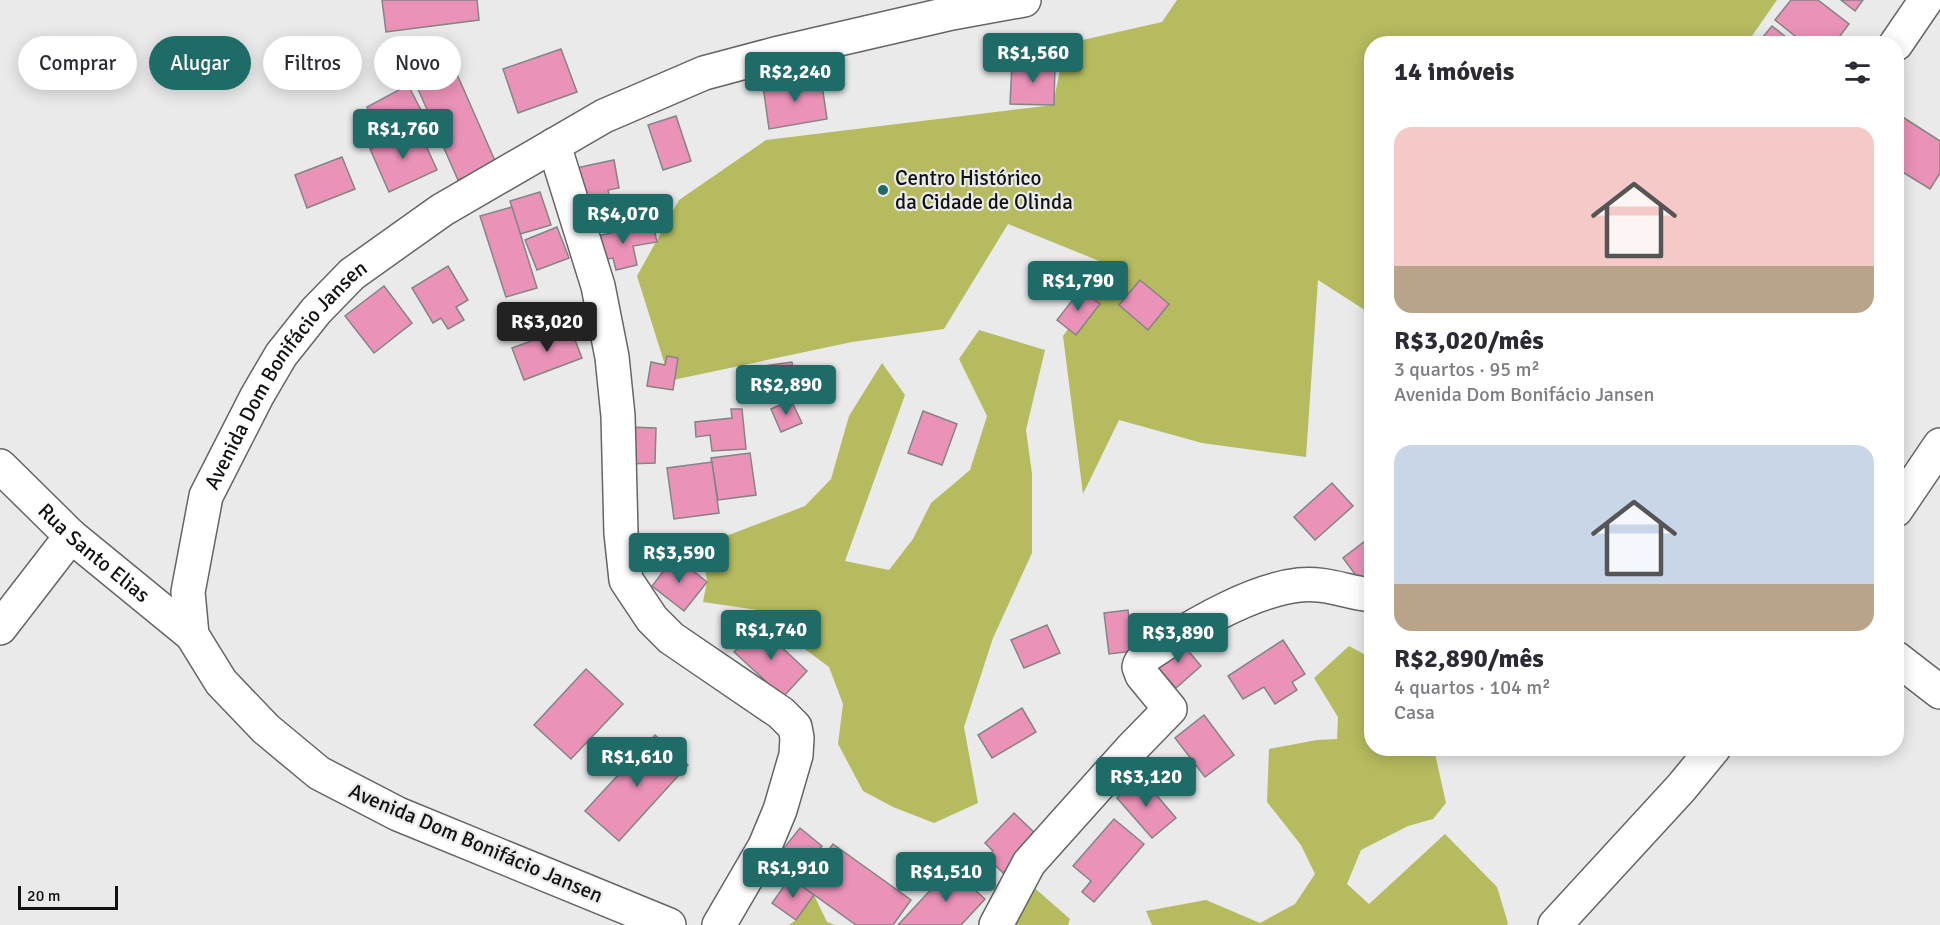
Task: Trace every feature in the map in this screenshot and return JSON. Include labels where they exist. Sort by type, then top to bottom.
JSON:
[{"type":"street","name":"Avenida Dom Bonifácio Jansen","points":[[669,925],[398,814],[319,773],[266,729],[221,682],[192,635],[188,592],[206,496],[257,396],[281,355],[316,311],[352,274],[442,210],[604,117],[704,73],[779,52],[952,13],[1024,0]]},
{"type":"street","points":[[1901,36],[1926,0]]},
{"type":"street","points":[[554,145],[598,286],[612,357],[618,416],[621,533],[626,580],[652,619],[671,638],[781,713],[795,727],[796,755],[780,810],[765,846],[719,925]]},
{"type":"street","points":[[1904,498],[1940,445]]},
{"type":"street","name":"Rua Santo Elias","points":[[0,466],[71,536],[192,635]]},
{"type":"street","points":[[0,628],[71,536]]},
{"type":"street","points":[[996,925],[1029,863],[1170,709],[1142,675],[1139,667],[1143,658],[1194,625],[1276,590],[1300,585],[1328,585],[1364,593]]},
{"type":"street","points":[[1904,664],[1940,692]]},
{"type":"street","points":[[1555,925],[1681,788],[1707,756]]},
{"type":"green space","points":[[1177,0],[1777,0],[1752,36],[1364,36],[1364,310],[1318,280],[1306,457],[1202,443],[1119,420],[1083,494],[1063,336],[1114,267],[1008,224],[944,329],[852,342],[668,381],[637,276],[679,200],[766,140],[1053,105],[1065,44],[1162,22]]},
{"type":"green space","points":[[979,330],[1045,350],[1026,430],[1032,474],[1032,553],[993,638],[964,727],[978,803],[934,823],[893,807],[863,791],[838,744],[843,704],[829,667],[790,638],[771,612],[703,602],[707,581],[700,541],[721,538],[805,506],[831,479],[849,416],[882,363],[905,395],[845,561],[889,570],[913,539],[931,503],[970,470],[987,416],[959,359]]},
{"type":"green space","points":[[1349,646],[1364,654],[1364,756],[1436,756],[1446,803],[1433,819],[1408,826],[1361,850],[1347,884],[1369,904],[1445,834],[1497,887],[1507,925],[1152,925],[1146,911],[1206,900],[1260,923],[1295,904],[1315,874],[1301,845],[1267,802],[1269,749],[1317,740],[1337,739],[1338,717],[1314,678]]},
{"type":"green space","points":[[1030,884],[1070,919],[1068,925],[1005,925]]},
{"type":"green space","points":[[814,895],[827,922],[835,925],[789,925],[796,920]]},
{"type":"building","points":[[382,0],[477,0],[479,20],[386,32]]},
{"type":"building","points":[[1791,0],[1818,0],[1849,24],[1840,36],[1795,36],[1775,20]]},
{"type":"building","points":[[1841,0],[1863,0],[1855,11]]},
{"type":"building","points":[[1772,26],[1785,36],[1764,36]]},
{"type":"building","points":[[561,49],[577,92],[518,113],[503,69]]},
{"type":"building","points":[[1012,63],[1055,64],[1054,105],[1010,104]]},
{"type":"building","points":[[821,78],[827,119],[769,129],[763,86]]},
{"type":"building","points":[[461,83],[496,163],[458,180],[418,90],[461,90]]},
{"type":"building","points":[[399,90],[411,90],[422,112],[381,134],[367,107]]},
{"type":"building","points":[[676,116],[691,161],[663,170],[648,125]]},
{"type":"building","points":[[1904,118],[1940,141],[1940,173],[1930,189],[1904,173]]},
{"type":"building","points":[[418,128],[437,170],[389,192],[370,149]]},
{"type":"building","points":[[342,157],[355,189],[307,208],[295,175]]},
{"type":"building","points":[[614,160],[619,188],[608,190],[612,209],[581,215],[571,169]]},
{"type":"building","points":[[540,192],[551,225],[520,234],[510,201]]},
{"type":"building","points":[[512,207],[537,288],[506,297],[480,216]]},
{"type":"building","points":[[653,224],[657,242],[633,246],[637,265],[616,270],[613,258],[597,261],[592,237]]},
{"type":"building","points":[[557,227],[569,258],[537,270],[525,240]]},
{"type":"building","points":[[448,266],[468,300],[456,307],[464,320],[448,329],[441,318],[433,323],[412,288]]},
{"type":"building","points":[[1140,280],[1169,304],[1148,330],[1119,305]]},
{"type":"building","points":[[384,286],[412,323],[374,353],[345,316]]},
{"type":"building","points":[[1081,289],[1100,304],[1076,335],[1057,320]]},
{"type":"building","points":[[570,327],[582,358],[524,380],[512,348]]},
{"type":"building","points":[[667,356],[678,358],[673,390],[647,386],[651,362],[665,365]]},
{"type":"building","points":[[792,362],[795,385],[760,389],[757,367]]},
{"type":"building","points":[[791,400],[802,423],[781,432],[771,409]]},
{"type":"building","points":[[731,409],[742,409],[746,449],[712,451],[710,435],[696,437],[695,422],[732,418]]},
{"type":"building","points":[[923,411],[957,424],[942,465],[908,453]]},
{"type":"building","points":[[628,427],[656,428],[655,463],[628,464]]},
{"type":"building","points":[[750,453],[756,495],[718,500],[711,458]]},
{"type":"building","points":[[712,462],[719,513],[674,519],[667,468]]},
{"type":"building","points":[[1332,483],[1353,506],[1315,540],[1294,517]]},
{"type":"building","points":[[1364,542],[1364,586],[1343,558]]},
{"type":"building","points":[[675,556],[707,582],[684,611],[652,586]]},
{"type":"building","points":[[1128,610],[1133,651],[1109,654],[1104,613]]},
{"type":"building","points":[[1047,625],[1060,653],[1024,668],[1011,640]]},
{"type":"building","points":[[759,626],[807,671],[783,697],[734,652]]},
{"type":"building","points":[[1283,640],[1305,674],[1292,682],[1297,690],[1275,704],[1264,687],[1243,699],[1228,676]]},
{"type":"building","points":[[1180,641],[1201,666],[1176,688],[1154,663]]},
{"type":"building","points":[[586,669],[623,704],[571,759],[534,725]]},
{"type":"building","points":[[1022,708],[1036,732],[992,758],[978,735]]},
{"type":"building","points":[[1204,715],[1234,755],[1205,777],[1175,738]]},
{"type":"building","points":[[655,735],[688,765],[619,841],[585,811]]},
{"type":"building","points":[[1141,777],[1176,818],[1152,838],[1117,798]]},
{"type":"building","points":[[1014,813],[1038,836],[1003,873],[987,857],[993,851],[985,843]]},
{"type":"building","points":[[1114,819],[1144,844],[1094,902],[1082,892],[1091,881],[1073,866]]},
{"type":"building","points":[[800,828],[822,846],[799,875],[776,858]]},
{"type":"building","points":[[833,844],[911,900],[893,925],[856,925],[802,886]]},
{"type":"building","points":[[951,868],[985,899],[961,925],[898,925]]},
{"type":"building","points":[[790,878],[814,895],[796,920],[772,903]]},
{"type":"place","name":"Centro Histórico da Cidade de Olinda","points":[[883,190]]}]
